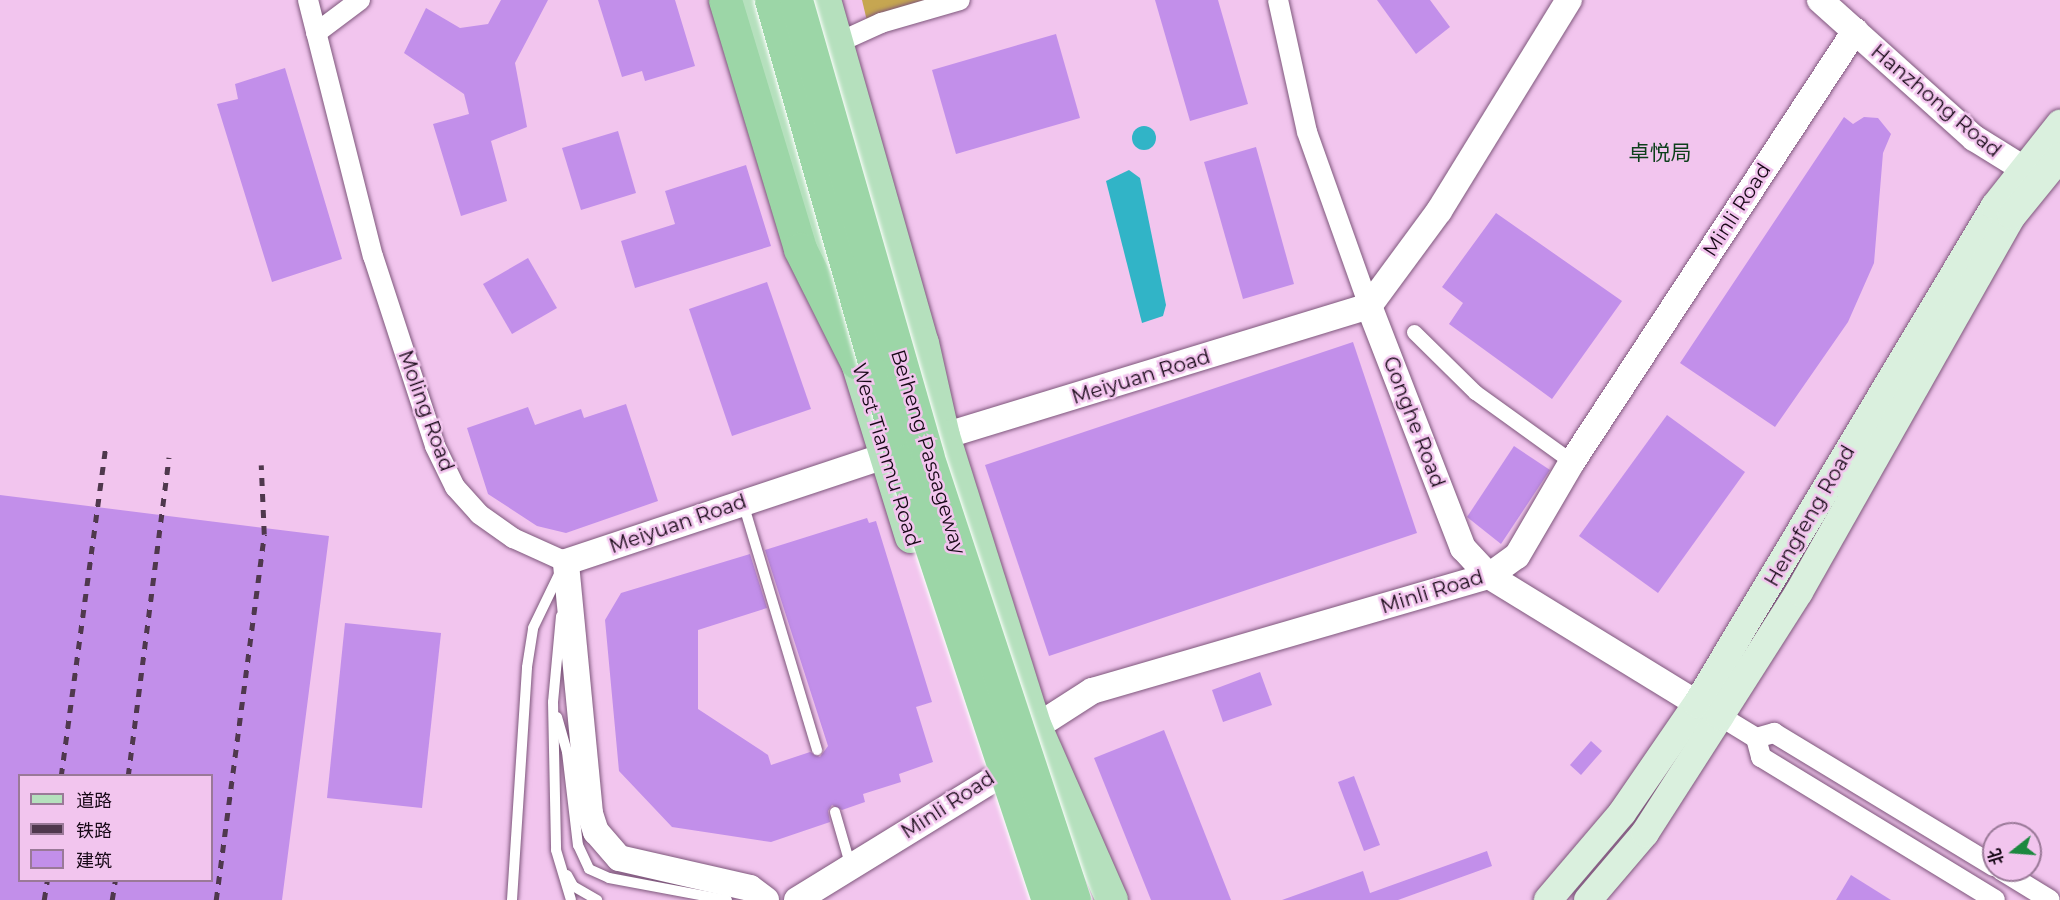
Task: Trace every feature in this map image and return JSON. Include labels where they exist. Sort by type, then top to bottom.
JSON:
[{"type":"highway","points":[[725,0],[800,249],[857,363]]},
{"type":"highway","name":"Beiheng Passageway","points":[[771,0],[903,462],[1047,900]]},
{"type":"highway","name":"Beiheng Passageway","points":[[796,0],[927,455],[1074,900]]},
{"type":"highway","points":[[811,0],[825,104]]},
{"type":"highway","points":[[988,642],[1094,900]]},
{"type":"main road","name":"West Tianmu Road","points":[[753,0],[883,456],[993,779],[1047,900]]},
{"type":"main road","points":[[825,0],[835,44],[923,343],[944,436],[1036,728],[1112,900]]},
{"type":"main road","name":"Hengfeng Road","points":[[2041,179],[2060,124]]},
{"type":"main road","name":"Hengfeng Road","points":[[1588,900],[1645,833],[1709,710],[1977,236],[2041,179],[2060,157]]},
{"type":"main road","name":"Hengfeng Road","points":[[1548,900],[1709,710]]},
{"type":"main road","points":[[1036,728],[1038,774],[1090,900]]},
{"type":"street","points":[[312,16],[360,0]]},
{"type":"street","points":[[835,44],[881,23],[960,0]]},
{"type":"street","name":"Gonghe Road","points":[[1278,0],[1307,132],[1369,306],[1463,548],[1489,576],[1709,710]]},
{"type":"street","points":[[1369,306],[1445,202],[1569,0]]},
{"type":"street","name":"Hanzhong Road","points":[[1820,0],[1974,138],[2041,179]]},
{"type":"street","name":"Moling Road","points":[[312,16],[373,256],[435,446],[455,487],[479,514],[513,538],[566,562]]},
{"type":"street","name":"Minli Road","points":[[797,900],[993,779],[1036,728],[1092,691],[1489,576],[1517,556],[1572,462],[1855,31]]},
{"type":"street","name":"Meiyuan Road","points":[[566,562],[944,436],[1369,306]]},
{"type":"street","points":[[1414,332],[1475,392],[1572,462]]},
{"type":"street","points":[[566,562],[590,813],[596,832],[619,858],[750,888],[766,900]]},
{"type":"street","points":[[1709,710],[1756,738],[1774,734],[1982,859]]},
{"type":"street","points":[[1756,738],[1761,757],[1995,900]]},
{"type":"street","points":[[2021,882],[2050,900]]},
{"type":"lane","points":[[742,503],[817,750]]},
{"type":"lane","points":[[566,562],[553,702],[556,850],[571,900]]},
{"type":"lane","points":[[512,900],[527,667],[533,628],[566,562]]},
{"type":"lane","points":[[553,702],[567,752],[578,845],[589,869],[609,878],[727,900]]},
{"type":"lane","points":[[835,812],[851,867]]},
{"type":"lane","points":[[561,865],[573,886],[597,900]]},
{"type":"shaded area","points":[[862,0],[949,0],[867,21]]},
{"type":"water","points":[[1144,126],[1149,127],[1155,133],[1155,143],[1149,149],[1144,150],[1139,149],[1133,143],[1132,138],[1133,133],[1139,127]]},
{"type":"water","points":[[1129,170],[1140,178],[1166,305],[1163,316],[1142,323],[1106,181]]},
{"type":"building","points":[[501,0],[548,0],[515,63],[527,127],[491,141],[507,201],[461,216],[433,124],[469,114],[464,94],[404,53],[426,8],[460,28],[488,24]]},
{"type":"building","points":[[598,0],[675,0],[695,66],[645,81],[642,71],[622,77]]},
{"type":"building","points":[[1155,0],[1218,0],[1248,104],[1190,121]]},
{"type":"building","points":[[1377,0],[1430,0],[1450,27],[1416,54]]},
{"type":"building","points":[[1056,34],[1080,118],[956,154],[932,70]]},
{"type":"building","points":[[285,68],[342,259],[272,282],[217,104],[238,99],[235,84]]},
{"type":"building","points":[[1844,117],[1853,124],[1864,117],[1878,118],[1891,134],[1883,153],[1874,263],[1848,322],[1775,427],[1680,363]]},
{"type":"building","points":[[618,131],[636,193],[581,210],[562,148]]},
{"type":"building","points":[[1256,147],[1294,284],[1243,299],[1204,162]]},
{"type":"building","points":[[746,165],[771,246],[635,288],[621,241],[675,224],[665,191]]},
{"type":"building","points":[[1496,213],[1622,301],[1552,399],[1449,324],[1463,303],[1442,287]]},
{"type":"building","points":[[528,258],[557,308],[512,334],[483,284]]},
{"type":"building","points":[[767,282],[811,409],[732,436],[689,309]]},
{"type":"building","points":[[1353,342],[1417,533],[1049,656],[985,465]]},
{"type":"building","points":[[626,404],[658,501],[566,533],[537,526],[488,494],[467,428],[528,407],[535,425],[581,409],[584,418]]},
{"type":"building","points":[[1667,415],[1745,472],[1658,593],[1579,536]]},
{"type":"building","points":[[1514,446],[1550,470],[1501,544],[1467,517]]},
{"type":"building","points":[[0,495],[329,536],[282,900],[0,900]]},
{"type":"building","points":[[867,518],[869,523],[876,521],[932,702],[916,707],[933,762],[899,774],[901,782],[863,794],[865,802],[842,810],[832,805],[828,811],[830,822],[771,842],[672,827],[619,771],[605,620],[621,593],[750,554],[767,608],[698,630],[698,709],[768,755],[771,765],[810,752],[820,757],[828,746],[765,550]]},
{"type":"building","points":[[345,623],[441,633],[422,808],[327,798]]},
{"type":"building","points":[[1260,672],[1272,705],[1223,722],[1212,690]]},
{"type":"building","points":[[1164,730],[1231,900],[1151,900],[1094,758]]},
{"type":"building","points":[[1591,741],[1602,751],[1581,775],[1570,765]]},
{"type":"building","points":[[1354,776],[1380,845],[1364,851],[1338,782]]},
{"type":"building","points":[[1487,851],[1492,866],[1398,900],[1282,900],[1363,871],[1370,893]]},
{"type":"building","points":[[1851,875],[1891,900],[1836,900]]},
{"type":"railway","points":[[61,774],[105,449]]},
{"type":"railway","points":[[128,774],[169,458]]},
{"type":"railway","points":[[216,900],[264,534],[261,465]]},
{"type":"railway","points":[[44,900],[47,882]]},
{"type":"railway","points":[[112,900],[115,882]]},
{"type":"district","name":"卓悦局","points":[[1660,153]]}]
